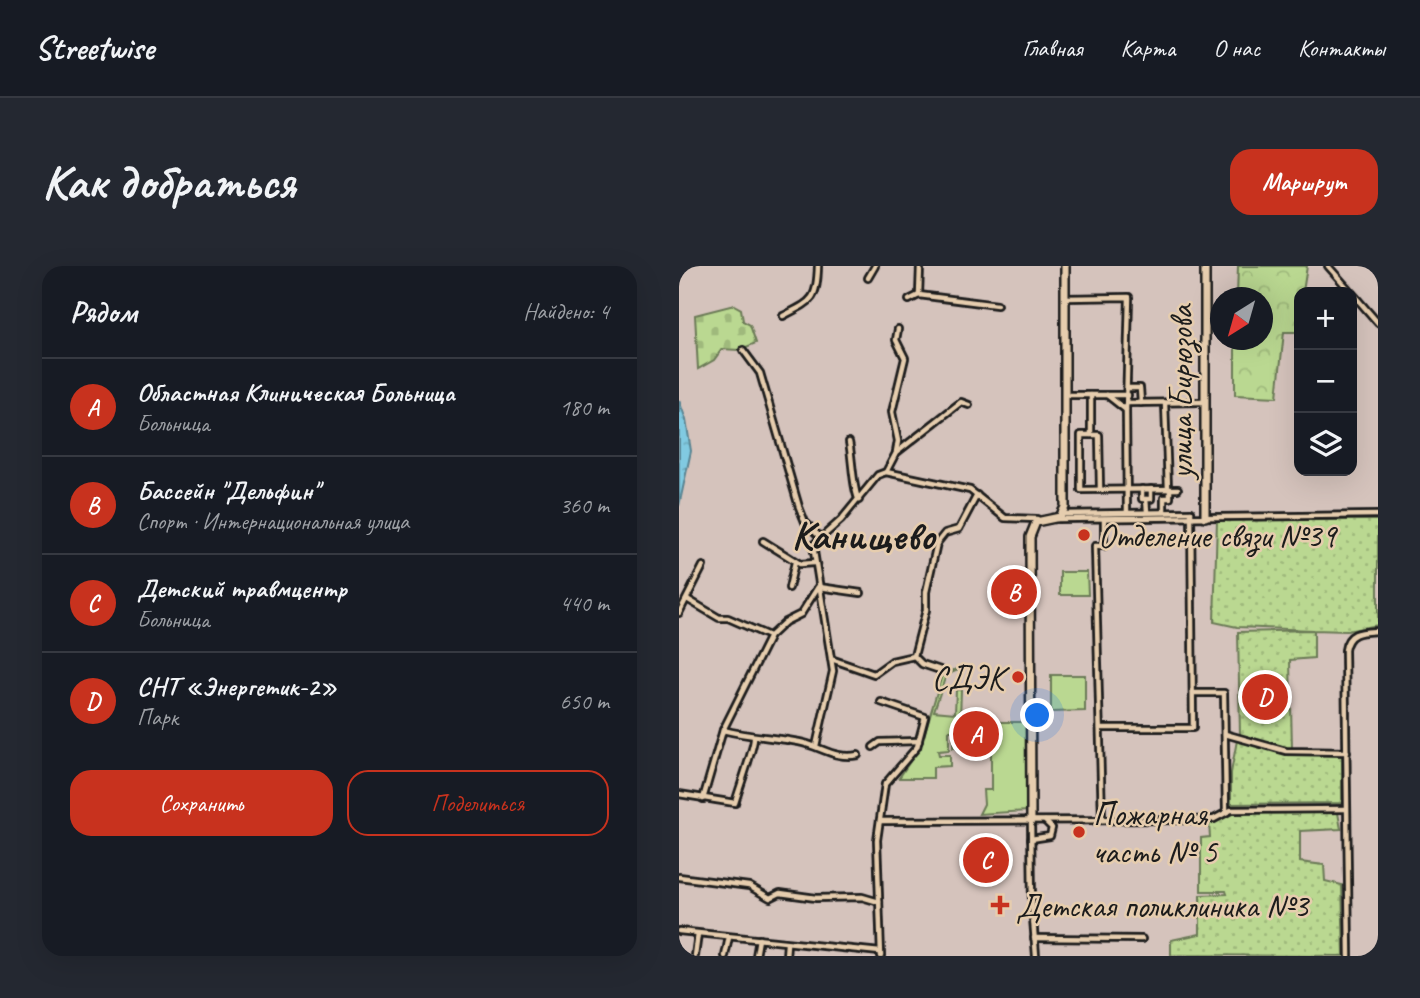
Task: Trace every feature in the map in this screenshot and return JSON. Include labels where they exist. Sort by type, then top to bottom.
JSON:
[{"type":"main road","points":[[1031,820],[1030,537],[1033,525],[1066,513],[1065,266]]},
{"type":"main road","name":"улица Бирюзова","points":[[1202,517],[1205,266]]},
{"type":"street","points":[[783,316],[811,302],[817,293],[818,266]]},
{"type":"street","points":[[868,278],[875,266]]},
{"type":"street","points":[[919,295],[920,266]]},
{"type":"street","points":[[1328,266],[1347,287]]},
{"type":"street","points":[[909,300],[919,295],[997,305]]},
{"type":"street","points":[[1065,298],[1129,297],[1127,512]]},
{"type":"street","points":[[1357,298],[1378,323]]},
{"type":"street","points":[[885,472],[896,453],[898,441],[892,412],[905,358],[896,340],[898,330]]},
{"type":"street","points":[[743,350],[760,373],[805,522],[820,537]]},
{"type":"street","points":[[1127,387],[1140,388],[1141,403]]},
{"type":"street","points":[[1091,394],[1091,435]]},
{"type":"street","points":[[1107,394],[1126,410]]},
{"type":"street","points":[[1070,395],[1128,395]]},
{"type":"street","points":[[896,453],[911,444],[961,402],[969,405]]},
{"type":"street","points":[[1128,403],[1205,402]]},
{"type":"street","points":[[1161,489],[1161,498],[1170,498],[1165,403]]},
{"type":"street","points":[[1100,489],[1099,435],[1081,435],[1081,490],[1178,489]]},
{"type":"street","points":[[849,442],[854,467],[855,495],[859,500]]},
{"type":"street","points":[[816,746],[833,671],[813,545],[831,531],[878,475],[885,472],[970,490],[1003,517],[1044,519]]},
{"type":"street","points":[[1142,489],[1142,499],[1151,499],[1151,489]]},
{"type":"street","points":[[914,656],[926,610],[926,592],[937,543],[945,533],[959,529],[977,495]]},
{"type":"street","points":[[1164,498],[1164,512]]},
{"type":"street","points":[[1146,499],[1147,512]]},
{"type":"street","points":[[1066,513],[1164,512],[1202,517],[1378,515]]},
{"type":"street","points":[[1066,513],[1104,519],[1190,516]]},
{"type":"street","name":"улица Бирюзова","points":[[1100,728],[1193,728],[1190,516]]},
{"type":"street","points":[[1025,519],[1030,524],[1030,537]]},
{"type":"street","points":[[1102,820],[1095,546],[1104,546],[1104,519]]},
{"type":"street","points":[[763,541],[795,562],[814,563]]},
{"type":"street","points":[[789,588],[795,562]]},
{"type":"street","points":[[679,613],[703,566]]},
{"type":"street","points":[[818,586],[861,593]]},
{"type":"street","points":[[703,799],[723,730],[770,636],[785,622],[801,614],[818,586]]},
{"type":"street","points":[[687,599],[719,618],[728,618],[770,636]]},
{"type":"street","points":[[1349,956],[1345,650],[1348,639],[1355,634],[1378,631]]},
{"type":"street","points":[[831,659],[874,674],[893,661],[914,656]]},
{"type":"street","points":[[914,656],[922,664],[940,670]]},
{"type":"street","points":[[1193,693],[1224,693],[1226,811]]},
{"type":"street","points":[[679,931],[881,954],[877,840],[885,784],[919,741],[925,717],[881,702]]},
{"type":"street","points":[[723,730],[754,738],[799,741],[843,758],[857,755]]},
{"type":"street","points":[[1225,734],[1286,751],[1347,752]]},
{"type":"street","points":[[679,794],[735,803],[742,774],[755,746],[754,738]]},
{"type":"street","points":[[873,747],[880,742],[919,741]]},
{"type":"street","points":[[881,821],[1211,820],[1226,811],[1346,808]]},
{"type":"street","points":[[1031,820],[1034,938],[1037,956]]},
{"type":"street","points":[[1045,820],[1051,826]]},
{"type":"street","points":[[1031,839],[1048,838],[1051,826],[1056,820]]},
{"type":"street","points":[[679,877],[750,886],[770,898],[780,892],[816,898],[862,897],[879,902]]},
{"type":"street","points":[[695,956],[698,934]]},
{"type":"street","points":[[725,956],[729,937]]},
{"type":"street","points":[[1034,938],[1142,939]]},
{"type":"street","points":[[756,956],[759,939]]},
{"type":"street","points":[[786,956],[787,944]]},
{"type":"green space","points":[[1238,266],[1307,266],[1304,287],[1294,287],[1294,332],[1284,332],[1277,397],[1235,395],[1235,350],[1273,350],[1273,287],[1237,287]]},
{"type":"green space","points":[[734,305],[741,309],[743,321],[750,325],[756,343],[739,350],[722,349],[714,360],[698,369],[695,315]]},
{"type":"green space","points":[[1217,520],[1378,520],[1378,625],[1347,631],[1314,630],[1314,658],[1290,660],[1292,749],[1240,735],[1238,632],[1313,630],[1237,627],[1214,622]]},
{"type":"green space","points":[[1060,572],[1087,572],[1088,595],[1060,595]]},
{"type":"green space","points":[[963,668],[946,675],[934,711],[955,713],[956,690],[961,690],[959,748],[953,748],[953,731],[949,731],[949,750],[938,751],[939,755],[950,755],[950,766],[933,767],[933,778],[899,778],[921,745],[943,672]]},
{"type":"green space","points":[[1051,675],[1085,675],[1085,711],[1051,712]]},
{"type":"green space","points":[[991,722],[1026,722],[1028,811],[979,814],[984,804],[983,790],[991,790]]},
{"type":"green space","points":[[1237,740],[1292,753],[1342,754],[1342,803],[1231,804],[1231,773]]},
{"type":"green space","points":[[1231,813],[1338,813],[1341,829],[1300,831],[1300,862],[1324,865],[1325,881],[1342,885],[1344,956],[1171,955],[1171,940],[1200,934],[1200,895],[1227,894],[1226,891],[1201,891],[1201,838],[1210,837],[1209,823]]},
{"type":"water","points":[[679,400],[686,420],[691,451],[679,506]]},
{"type":"place","name":"Отделение связи №39","points":[[1084,535]]},
{"type":"place","name":"Бассейн \"Дельфин\"","points":[[1014,592]]},
{"type":"place","name":"СДЭК","points":[[1018,677]]},
{"type":"place","name":"СНТ «Энергетик-2»","points":[[1265,697]]},
{"type":"place","name":"Областная Клиническая Больница","points":[[976,734]]},
{"type":"place","name":"Пожарная часть № 5","points":[[1079,832]]},
{"type":"place","name":"Детский травмцентр","points":[[986,860]]},
{"type":"place","name":"Детская поликлиника №3","points":[[1000,905]]},
{"type":"district","name":"Канищево","points":[[863,535]]}]
